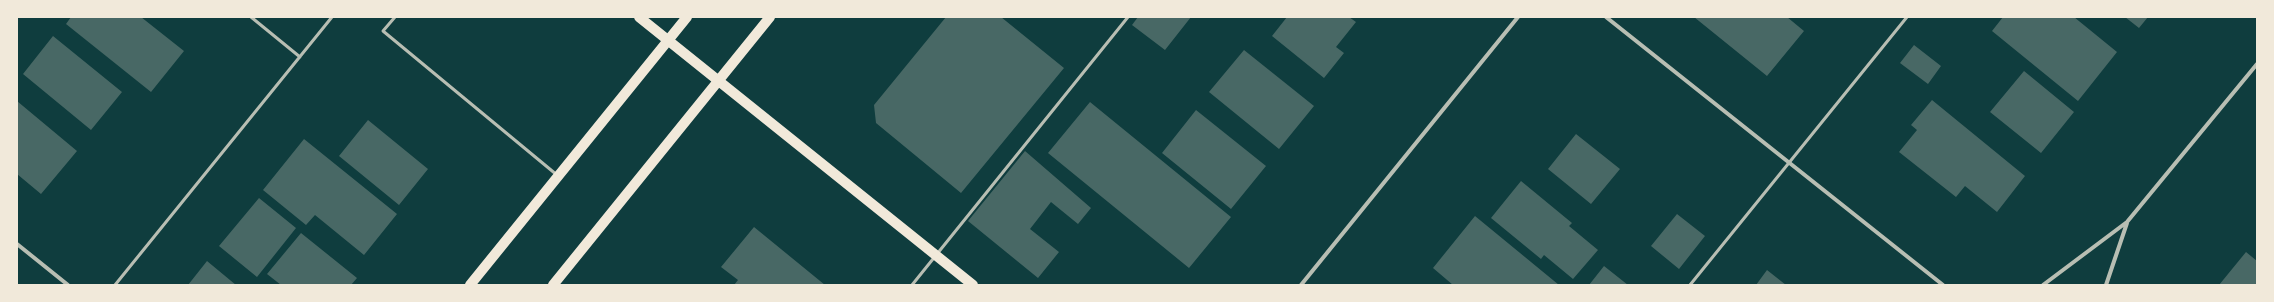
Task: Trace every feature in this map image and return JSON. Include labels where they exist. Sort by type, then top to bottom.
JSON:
[{"type":"main road","points":[[639,17],[973,285]]},
{"type":"main road","points":[[470,285],[687,17]]},
{"type":"main road","points":[[553,285],[770,17]]},
{"type":"street","points":[[1301,285],[1518,17]]},
{"type":"street","points":[[1606,17],[1943,285]]},
{"type":"street","points":[[2043,285],[2127,222],[2257,64]]},
{"type":"street","points":[[2106,285],[2127,222]]},
{"type":"street","points":[[17,244],[68,285]]},
{"type":"lane","points":[[251,17],[300,57]]},
{"type":"lane","points":[[115,285],[332,17]]},
{"type":"lane","points":[[395,17],[384,31],[558,177]]},
{"type":"lane","points":[[912,285],[937,256],[1128,17]]},
{"type":"lane","points":[[1690,285],[1907,17]]},
{"type":"building","points":[[71,17],[141,17],[184,51],[151,92],[66,24]]},
{"type":"building","points":[[946,17],[1001,17],[1064,68],[961,193],[876,123],[874,105]]},
{"type":"building","points":[[1138,17],[1191,17],[1165,50],[1132,25]]},
{"type":"building","points":[[1287,17],[1349,17],[1356,22],[1336,47],[1344,53],[1324,78],[1272,36]]},
{"type":"building","points":[[1694,17],[1787,17],[1804,31],[1767,76]]},
{"type":"building","points":[[2003,17],[2074,17],[2117,52],[2078,101],[1992,31]]},
{"type":"building","points":[[2125,17],[2148,17],[2139,28]]},
{"type":"building","points":[[53,36],[122,92],[91,130],[23,74]]},
{"type":"building","points":[[1914,45],[1941,66],[1928,84],[1900,63]]},
{"type":"building","points":[[1244,50],[1314,106],[1279,149],[1209,92]]},
{"type":"building","points":[[2024,71],[2074,112],[2041,153],[1990,112]]},
{"type":"building","points":[[1932,100],[2025,176],[1997,212],[1965,186],[1956,197],[1899,152],[1917,130],[1911,125]]},
{"type":"building","points":[[17,101],[77,151],[41,194],[17,174]]},
{"type":"building","points":[[1090,102],[1231,217],[1189,268],[1048,153]]},
{"type":"building","points":[[1196,110],[1266,166],[1231,209],[1162,153]]},
{"type":"building","points":[[368,120],[428,169],[399,205],[339,156]]},
{"type":"building","points":[[1576,134],[1620,169],[1591,204],[1548,169]]},
{"type":"building","points":[[304,139],[397,214],[364,255],[315,215],[306,225],[263,190]]},
{"type":"building","points":[[1025,151],[1091,208],[1078,224],[1051,202],[1030,229],[1059,252],[1038,278],[968,221]]},
{"type":"building","points":[[1521,181],[1572,223],[1569,226],[1598,250],[1573,279],[1544,255],[1541,259],[1491,218]]},
{"type":"building","points":[[259,198],[296,228],[257,277],[219,246]]},
{"type":"building","points":[[1677,214],[1705,236],[1679,269],[1651,246]]},
{"type":"building","points":[[1475,216],[1559,285],[1453,285],[1433,268]]},
{"type":"building","points":[[754,227],[825,285],[734,285],[738,280],[721,267]]},
{"type":"building","points":[[301,233],[357,278],[351,285],[281,285],[267,274]]},
{"type":"building","points":[[2246,252],[2257,261],[2257,285],[2219,285]]},
{"type":"building","points":[[207,261],[236,285],[188,285]]},
{"type":"building","points":[[1604,266],[1628,285],[1589,285]]},
{"type":"building","points":[[1767,270],[1786,285],[1756,285]]}]
